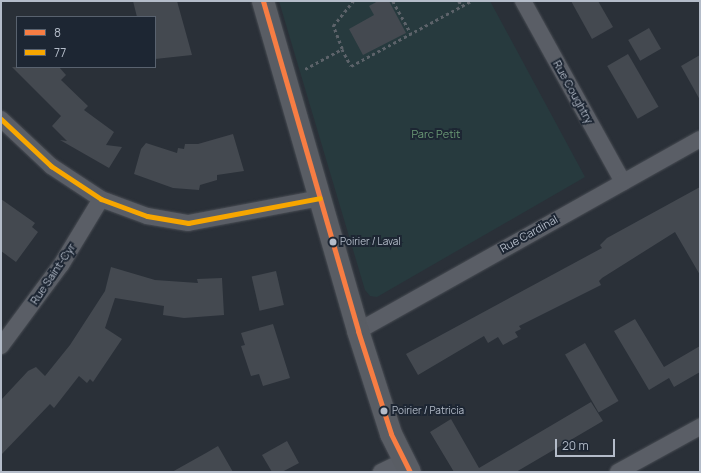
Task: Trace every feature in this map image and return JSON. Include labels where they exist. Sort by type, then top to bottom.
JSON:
[{"type":"street","points":[[263,1],[358,330],[391,434],[407,467],[381,472]]},
{"type":"street","name":"Rue Coughtry","points":[[523,1],[624,182]]},
{"type":"street","points":[[1,119],[51,166],[101,199],[147,216],[188,223],[320,198]]},
{"type":"street","name":"Rue Cardinal","points":[[358,330],[700,139]]},
{"type":"street","name":"Rue Saint-Cyr","points":[[1,346],[61,265],[101,199]]},
{"type":"street","points":[[618,472],[700,426]]},
{"type":"path","points":[[353,1],[349,2],[332,26],[351,66],[471,1]]},
{"type":"path","points":[[393,1],[411,33]]},
{"type":"path","points":[[459,1],[462,6]]},
{"type":"path","points":[[285,80],[342,49]]},
{"type":"green space","name":"Parc Petit","points":[[279,1],[490,1],[585,177],[377,297],[370,296],[365,290]]},
{"type":"building","points":[[133,1],[177,1],[192,55],[156,59],[156,16],[137,16]]},
{"type":"building","points":[[378,1],[389,1],[406,33],[363,55],[349,29],[374,15],[369,6]]},
{"type":"building","points":[[571,1],[598,1],[613,27],[592,39]]},
{"type":"building","points":[[649,28],[661,49],[640,61],[628,40]]},
{"type":"building","points":[[628,54],[658,107],[638,119],[607,66]]},
{"type":"building","points":[[700,55],[700,100],[681,66]]},
{"type":"building","points":[[12,67],[60,68],[66,75],[61,80],[88,106],[84,110],[114,132],[106,145],[122,147],[109,168],[60,140],[67,141],[52,126],[61,116]]},
{"type":"building","points":[[233,134],[244,171],[217,175],[217,180],[200,185],[199,190],[173,188],[134,174],[141,149],[146,143],[177,153],[178,148],[184,149],[185,144],[198,144]]},
{"type":"building","points":[[700,187],[700,275],[675,232],[602,278],[599,281],[601,285],[519,326],[521,329],[515,332],[518,337],[503,345],[498,337],[488,343],[484,336],[418,375],[406,354],[602,248],[600,245],[607,238]]},
{"type":"building","points":[[1,199],[35,223],[32,227],[38,232],[16,262],[1,251]]},
{"type":"building","points":[[111,267],[155,280],[198,283],[197,279],[222,278],[224,315],[184,318],[163,315],[164,306],[115,298],[105,328],[122,339],[93,382],[90,379],[87,383],[79,376],[54,408],[50,404],[1,455],[1,400],[28,371],[36,367],[45,376],[70,345],[105,291]]},
{"type":"building","points":[[276,271],[284,305],[260,311],[252,277]]},
{"type":"building","points":[[635,319],[664,367],[700,346],[700,372],[674,387],[669,378],[649,390],[614,331]]},
{"type":"building","points":[[273,324],[290,378],[263,386],[259,374],[251,376],[241,346],[245,345],[241,333]]},
{"type":"building","points":[[585,343],[618,401],[599,413],[565,354]]},
{"type":"building","points":[[591,402],[603,421],[516,472],[454,472],[430,432],[451,419],[479,468]]},
{"type":"building","points":[[287,441],[299,463],[282,472],[272,472],[262,455]]},
{"type":"building","points":[[218,446],[233,472],[172,472],[206,453]]},
{"type":"transit line","name":"8","points":[[263,1],[358,331],[391,434],[410,472]]},
{"type":"transit line","name":"77","points":[[1,119],[51,166],[101,199],[147,216],[188,223],[320,198]]},
{"type":"place","name":"Poirier / Laval","points":[[333,242]]},
{"type":"place","name":"Poirier / Patricia","points":[[384,411]]}]
